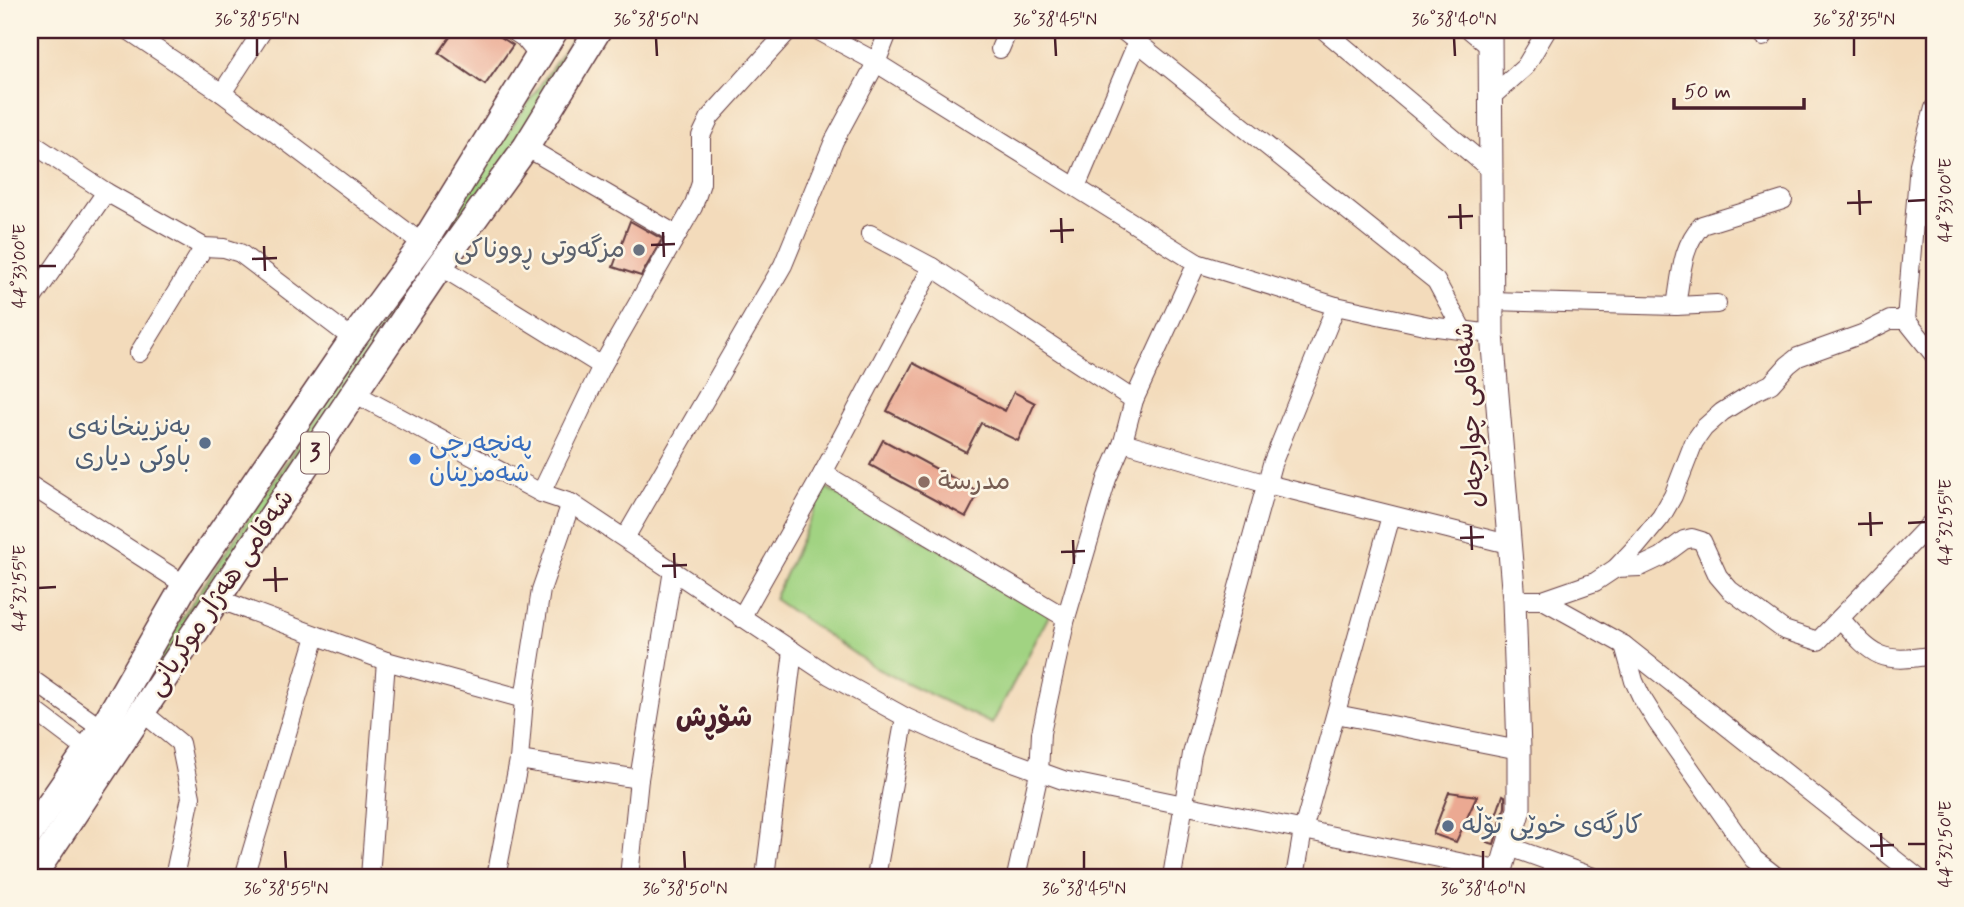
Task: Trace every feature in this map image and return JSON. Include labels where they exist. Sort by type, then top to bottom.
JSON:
[{"type":"highway","name":"شەقامی ھەژار موکریانی","points":[[30,833],[95,739],[185,585],[353,339],[423,244],[555,30]]},
{"type":"highway","name":"شەقامی ھەژار موکریانی","points":[[32,877],[354,393],[526,146],[598,30]]},
{"type":"main road","name":"شەقامی چوارچەل","points":[[1489,38],[1492,334],[1514,600],[1519,750],[1519,809],[1501,874]]},
{"type":"street","points":[[128,30],[222,93],[423,244]]},
{"type":"street","points":[[222,93],[263,30]]},
{"type":"street","points":[[512,30],[524,38],[539,57]]},
{"type":"street","points":[[541,493],[602,366],[693,207],[701,183],[701,136],[710,117],[789,30]]},
{"type":"street","points":[[817,30],[876,63],[1197,263],[1336,306],[1429,326],[1492,334]]},
{"type":"street","points":[[625,538],[783,265],[834,141],[876,63],[889,30]]},
{"type":"street","points":[[1000,49],[1008,30]]},
{"type":"street","points":[[1122,30],[1436,281],[1462,330]]},
{"type":"street","points":[[1324,30],[1491,170]]},
{"type":"street","points":[[1471,30],[1489,38]]},
{"type":"street","points":[[1490,98],[1525,67],[1548,30]]},
{"type":"street","points":[[1076,187],[1137,43]]},
{"type":"street","points":[[1934,108],[1906,320],[1934,355]]},
{"type":"street","points":[[30,142],[106,192],[204,247],[223,248],[240,253],[353,339]]},
{"type":"street","points":[[526,146],[677,235]]},
{"type":"street","points":[[30,302],[106,192]]},
{"type":"street","points":[[1676,306],[1686,250],[1693,234],[1702,225],[1783,200]]},
{"type":"street","points":[[870,234],[932,267],[1134,400]]},
{"type":"street","points":[[139,353],[204,247]]},
{"type":"street","points":[[1016,877],[1039,773],[1041,733],[1066,618],[1107,478],[1123,442],[1134,400],[1197,263]]},
{"type":"street","points":[[440,266],[602,366]]},
{"type":"street","points":[[741,618],[823,473],[932,267]]},
{"type":"street","points":[[1492,301],[1676,306],[1717,304]]},
{"type":"street","points":[[1172,877],[1192,754],[1266,484],[1336,306]]},
{"type":"street","points":[[1514,600],[1543,600],[1595,582],[1616,568],[1661,517],[1673,496],[1694,442],[1704,428],[1722,412],[1771,384],[1798,357],[1862,334],[1890,320],[1906,320]]},
{"type":"street","points":[[354,393],[541,493],[571,503],[741,618],[848,686],[905,718],[969,746],[1063,780],[1501,874]]},
{"type":"street","points":[[1123,442],[1266,484],[1508,544]]},
{"type":"street","points":[[823,473],[1066,618]]},
{"type":"street","points":[[30,485],[185,585]]},
{"type":"street","points":[[496,877],[519,760],[524,699],[541,590],[571,503]]},
{"type":"street","points":[[1295,877],[1303,830],[1391,516]]},
{"type":"street","points":[[1616,568],[1640,567],[1661,557],[1684,540],[1692,538],[1702,541],[1718,576],[1730,590],[1784,629],[1818,641],[1934,520]]},
{"type":"street","points":[[629,877],[639,779],[673,570]]},
{"type":"street","points":[[218,599],[386,661],[524,699]]},
{"type":"street","points":[[1543,600],[1624,645],[1917,877]]},
{"type":"street","points":[[1840,618],[1860,642],[1890,660],[1934,655]]},
{"type":"street","points":[[244,877],[316,636]]},
{"type":"street","points":[[1624,645],[1638,690],[1657,722],[1754,859],[1777,877]]},
{"type":"street","points":[[765,877],[793,651]]},
{"type":"street","points":[[370,877],[386,661]]},
{"type":"street","points":[[30,678],[95,739]]},
{"type":"street","points":[[30,707],[95,739]]},
{"type":"street","points":[[141,711],[180,743],[191,797],[174,877]]},
{"type":"street","points":[[1336,714],[1519,750]]},
{"type":"street","points":[[876,877],[905,718]]},
{"type":"street","points":[[519,760],[639,779]]},
{"type":"street","points":[[1510,847],[1593,877]]},
{"type":"green space","points":[[578,30],[596,30],[30,873],[30,846],[441,230]]},
{"type":"green space","points":[[825,487],[1052,610],[992,724],[877,669],[774,599]]},
{"type":"building","points":[[455,30],[490,30],[513,45],[485,85],[439,53]]},
{"type":"building","name":"مزگەوتی ڕووناکی","points":[[630,221],[662,239],[641,276],[613,267]]},
{"type":"building","points":[[913,363],[1005,411],[1014,392],[1035,403],[1018,441],[981,423],[966,452],[887,411]]},
{"type":"building","points":[[883,440],[979,492],[966,517],[870,465]]},
{"type":"building","points":[[1449,792],[1477,796],[1456,842],[1433,834]]},
{"type":"building","points":[[1503,795],[1505,807],[1494,844],[1487,842]]},
{"type":"place","name":"مزگەوتی ڕووناکی","points":[[639,250]]},
{"type":"place","name":"بەنزینخانەی باوکی دیاری","points":[[205,443]]},
{"type":"place","name":"پەنچەرچی شەمزینان","points":[[415,459]]},
{"type":"place","name":"مدرسة","points":[[924,482]]},
{"type":"place","name":"کارگەی خوێی تۆڵە","points":[[1448,826]]},
{"type":"district","name":"شۆڕش","points":[[714,718]]}]
